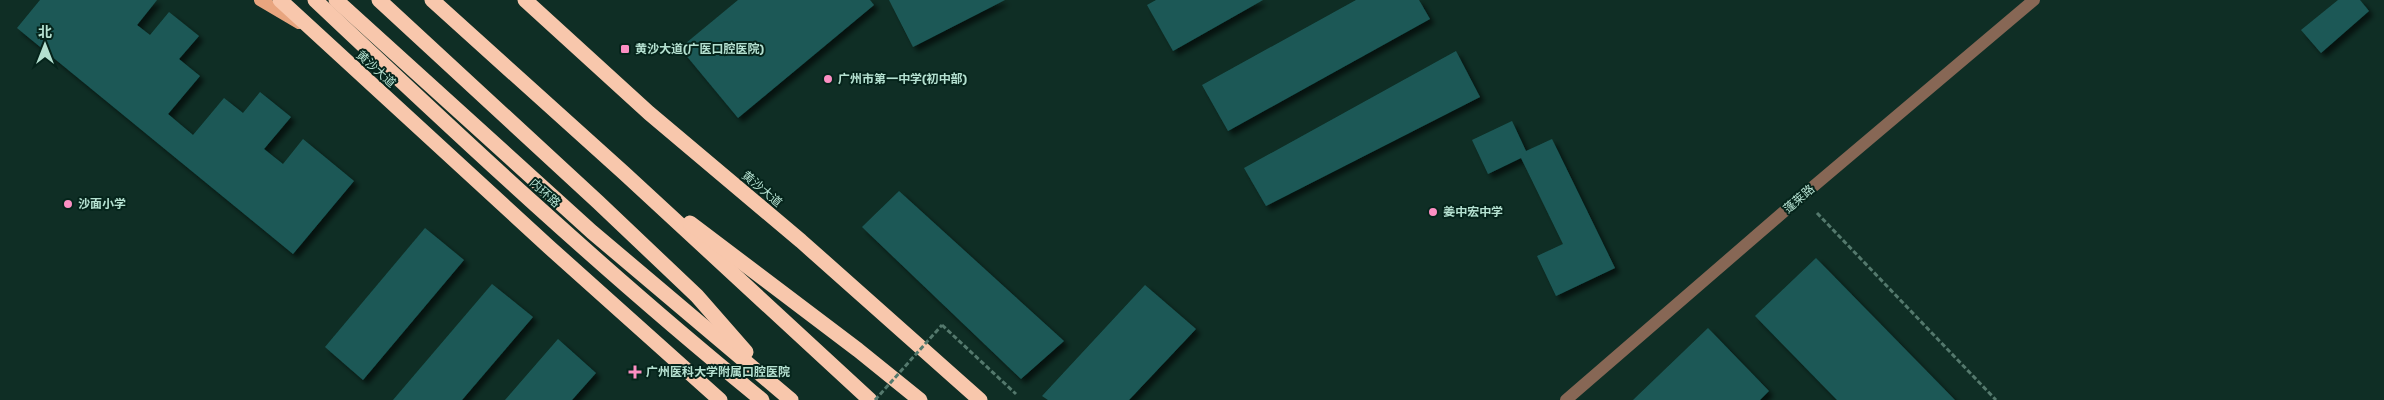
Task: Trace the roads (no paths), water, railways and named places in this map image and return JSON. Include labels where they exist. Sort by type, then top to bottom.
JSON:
[{"type":"highway","name":"黄沙大道","points":[[280,0],[720,400]]},
{"type":"highway","name":"内环路","points":[[315,0],[449,127],[676,328],[762,400]]},
{"type":"highway","points":[[336,0],[592,232],[791,400]]},
{"type":"highway","points":[[380,0],[585,189],[697,296],[721,322],[765,377]]},
{"type":"highway","points":[[432,0],[624,173],[870,400]]},
{"type":"highway","name":"黄沙大道","points":[[525,0],[648,113],[800,242],[980,400]]},
{"type":"highway","points":[[624,173],[851,344],[920,400]]},
{"type":"main road","points":[[260,0],[309,28]]},
{"type":"street","name":"蓬莱路","points":[[1566,400],[1801,197],[2034,0]]},
{"type":"place","name":"黄沙大道(广医口腔医院)","points":[[625,49]]},
{"type":"place","name":"广州市第一中学(初中部)","points":[[828,79]]},
{"type":"place","name":"沙面小学","points":[[68,204]]},
{"type":"place","name":"姜中宏中学","points":[[1433,212]]},
{"type":"place","name":"广州医科大学附属口腔医院","points":[[635,372]]}]
